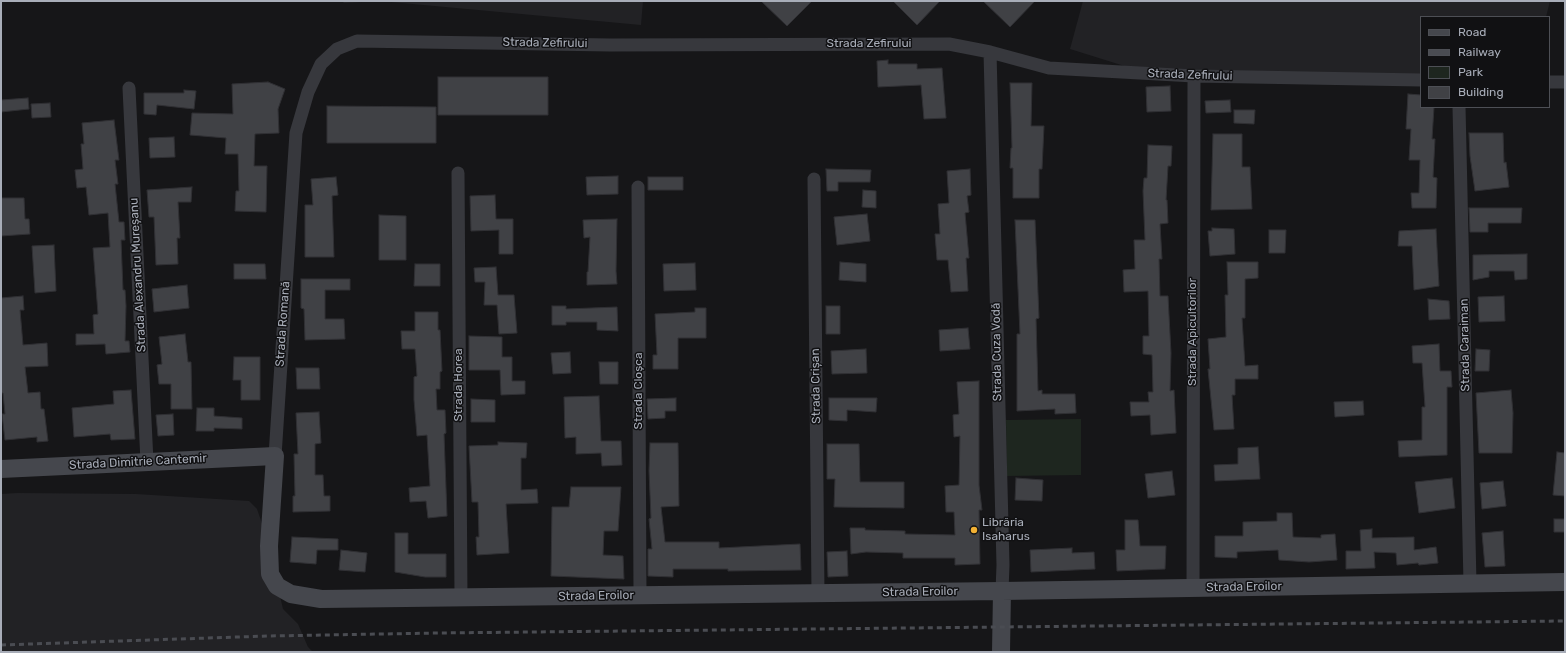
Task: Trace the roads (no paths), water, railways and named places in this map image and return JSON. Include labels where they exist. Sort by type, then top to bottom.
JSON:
[{"type":"street","name":"Strada Zefirului","points":[[321,64],[337,49],[357,40],[610,44],[949,44],[990,52],[1049,68],[1194,76],[1420,80]]},
{"type":"street","name":"Strada Cuza Vodă","points":[[990,52],[1003,565],[1001,652]]},
{"type":"street","name":"Strada Romană","points":[[277,586],[270,574],[269,546],[296,133],[308,92],[321,64]]},
{"type":"street","name":"Strada Apicultorilor","points":[[1193,588],[1194,76]]},
{"type":"street","points":[[1550,82],[1565,82]]},
{"type":"street","name":"Strada Alexandru Mureșanu","points":[[129,88],[147,462]]},
{"type":"street","name":"Strada Caraiman","points":[[1459,108],[1470,583]]},
{"type":"street","name":"Strada Horea","points":[[458,172],[461,597]]},
{"type":"street","name":"Strada Crișan","points":[[814,178],[818,593]]},
{"type":"street","name":"Strada Cloșca","points":[[638,187],[640,595]]},
{"type":"street","name":"Strada Dimitrie Cantemir","points":[[1,469],[275,456]]},
{"type":"street","name":"Strada Eroilor","points":[[277,586],[291,594],[321,599],[1002,591],[1565,582]]},
{"type":"railway","points":[[1,645],[268,636],[438,633],[1565,621]]},
{"type":"place","name":"Librăria Isaharus","points":[[974,530]]}]
